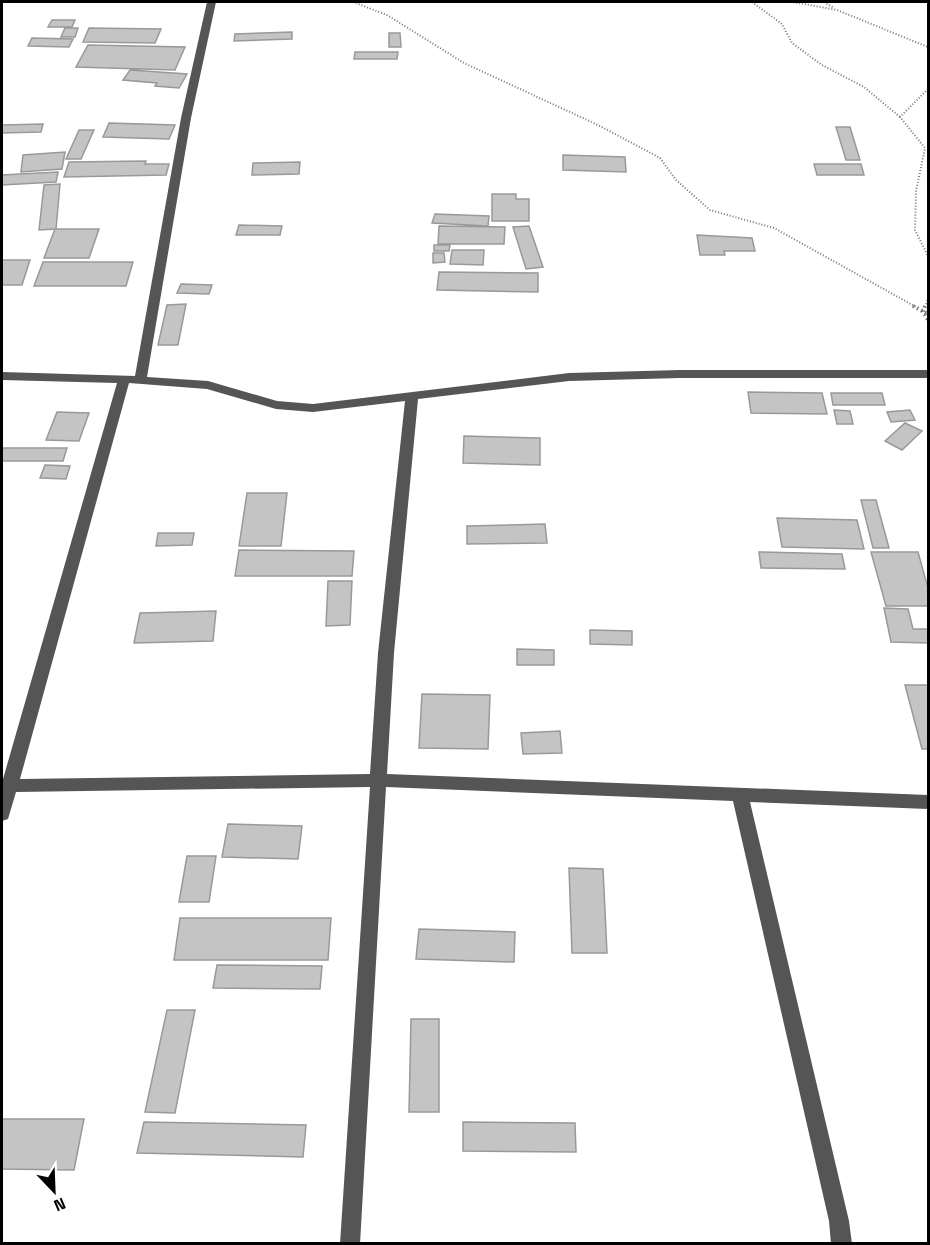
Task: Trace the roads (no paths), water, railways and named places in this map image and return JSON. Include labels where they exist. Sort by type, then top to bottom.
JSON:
[{"type":"street","points":[[140,381],[186,118],[211,2]]},
{"type":"street","points":[[2,376],[208,385],[276,405],[313,408],[569,377],[680,374],[928,374]]},
{"type":"street","points":[[2,814],[5,786],[124,380]]},
{"type":"street","points":[[350,1244],[386,653],[412,397]]},
{"type":"street","points":[[5,786],[380,780],[928,802]]},
{"type":"street","points":[[740,794],[839,1221],[842,1244]]}]
